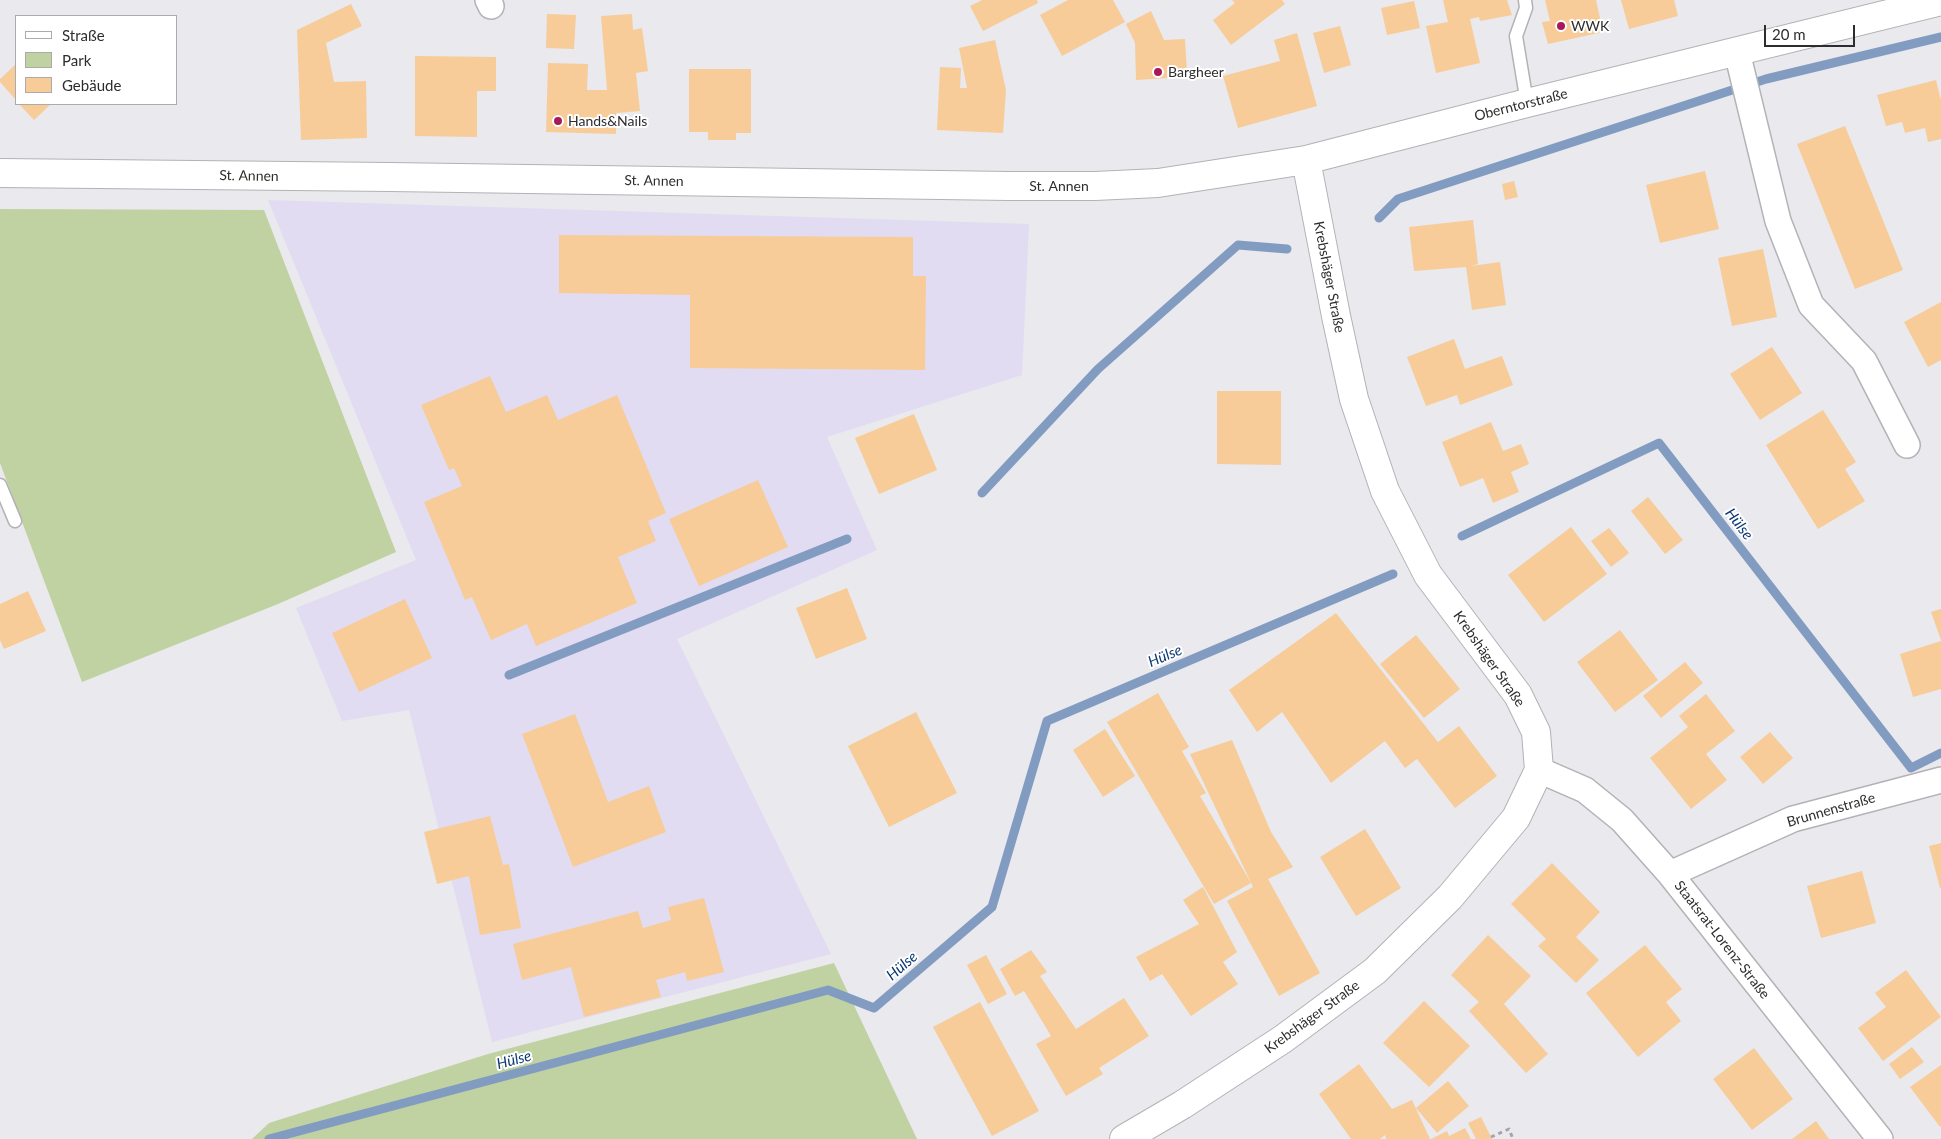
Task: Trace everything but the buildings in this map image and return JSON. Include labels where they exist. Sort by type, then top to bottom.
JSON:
[{"type":"main road","name":"Oberntorstraße","points":[[1306,160],[1527,103],[1739,63],[1941,1]]},
{"type":"main road","name":"St. Annen","points":[[0,173],[1095,186],[1158,183],[1306,160]]},
{"type":"main road","name":"Krebshäger Straße","points":[[1124,1139],[1182,1105],[1284,1039],[1375,971],[1450,897],[1516,818],[1539,770],[1536,732],[1518,695],[1428,575],[1385,491],[1354,400],[1306,160]]},
{"type":"street","points":[[1739,63],[1778,221],[1811,304],[1864,361],[1906,445]]},
{"type":"street","name":"Staatsrat-Lorenz-Straße","points":[[1539,770],[1585,790],[1622,820],[1670,874],[1880,1139]]},
{"type":"street","name":"Brunnenstraße","points":[[1670,874],[1793,819],[1941,780]]},
{"type":"lane","points":[[1525,0],[1526,8],[1516,36],[1527,103]]},
{"type":"lane","points":[[0,485],[15,521]]},
{"type":"path","points":[[1491,1137],[1509,1129],[1514,1139]]},
{"type":"shaded area","points":[[268,200],[1029,224],[1022,375],[827,437],[877,550],[677,639],[831,954],[492,1042],[409,710],[342,721],[296,608],[416,560]]},
{"type":"green space","points":[[0,209],[264,210],[396,552],[278,604],[82,682],[0,463]]},
{"type":"green space","points":[[834,963],[917,1139],[252,1139],[269,1123],[488,1054]]},
{"type":"waterway","points":[[1379,218],[1398,199],[1766,79],[1941,37]]},
{"type":"waterway","points":[[982,493],[1098,369],[1238,245],[1287,249]]},
{"type":"waterway","name":"Hülse","points":[[1462,536],[1659,443],[1911,768],[1941,753]]},
{"type":"waterway","points":[[509,675],[847,539]]},
{"type":"waterway","name":"Hülse","points":[[269,1139],[828,990],[874,1008],[992,907],[1047,721],[1393,574]]},
{"type":"place","name":"WWK","points":[[1561,26]]},
{"type":"place","name":"Bargheer","points":[[1158,72]]},
{"type":"place","name":"Hands&Nails","points":[[558,121]]}]
